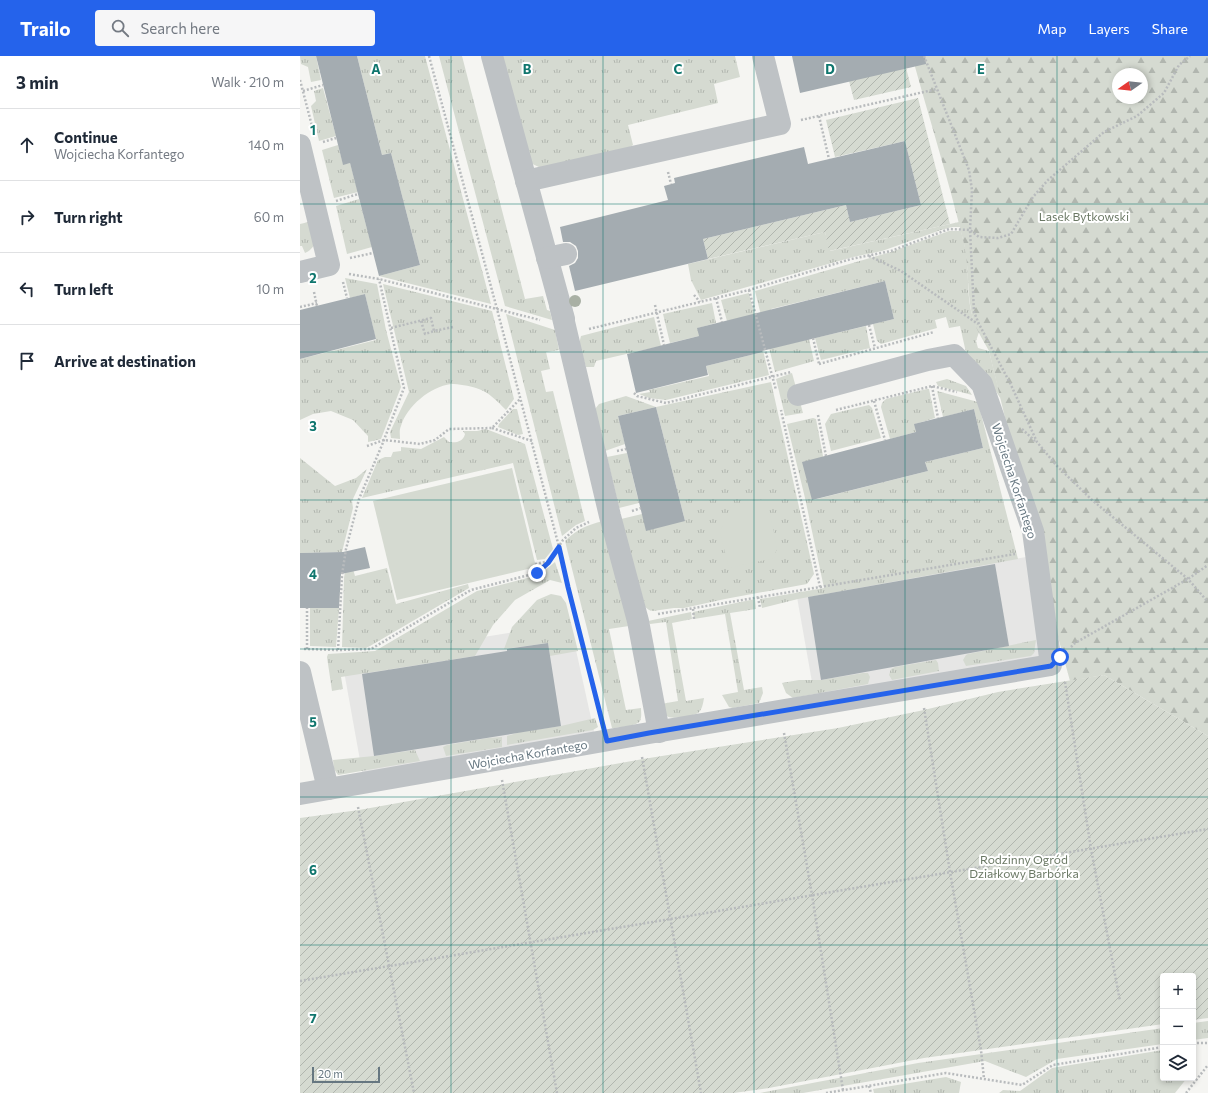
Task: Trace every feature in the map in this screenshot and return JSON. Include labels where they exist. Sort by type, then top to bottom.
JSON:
[{"type":"street","points":[[492,56],[526,181],[557,256],[560,305],[610,516],[638,620],[659,732]]},
{"type":"street","points":[[526,181],[780,124],[763,56]]},
{"type":"street","points":[[300,272],[329,265],[308,144]]},
{"type":"street","name":"Wojciecha Korfantego","points":[[300,794],[1056,661],[1035,550],[1033,531],[982,384],[954,355],[928,360],[789,400]]},
{"type":"street","points":[[300,672],[328,789]]},
{"type":"path","points":[[429,56],[498,309],[607,741]]},
{"type":"path","points":[[924,56],[969,170],[972,190],[970,230],[974,312],[1011,385],[1037,442]]},
{"type":"path","points":[[350,274],[379,279],[565,326],[578,332],[750,290],[851,259],[891,251],[949,229],[970,230],[980,237],[998,238],[1011,234],[1033,197],[1048,180],[1104,132],[1137,116],[1164,93],[1179,65],[1190,56]]},
{"type":"path","points":[[303,91],[323,85]]},
{"type":"path","points":[[780,124],[937,89]]},
{"type":"path","points":[[819,116],[829,159]]},
{"type":"path","points":[[308,144],[336,138]]},
{"type":"path","points":[[331,202],[358,194]]},
{"type":"path","points":[[346,259],[373,253]]},
{"type":"path","points":[[868,256],[901,271],[979,324]]},
{"type":"path","points":[[342,276],[348,298]]},
{"type":"path","points":[[338,650],[342,575],[346,549],[359,499],[404,388],[379,279]]},
{"type":"path","points":[[300,307],[317,305],[313,290]]},
{"type":"path","points":[[750,290],[776,391]]},
{"type":"path","points":[[694,295],[700,302]]},
{"type":"path","points":[[716,298],[722,322]]},
{"type":"path","points":[[655,305],[664,345]]},
{"type":"path","points":[[391,328],[431,318],[434,332]]},
{"type":"path","points":[[421,321],[424,334],[452,327]]},
{"type":"path","points":[[869,325],[875,348]]},
{"type":"path","points":[[812,366],[934,332]]},
{"type":"path","points":[[813,338],[819,364]]},
{"type":"path","points":[[634,393],[636,396],[666,403],[794,371]]},
{"type":"path","points":[[832,411],[932,386],[988,400]]},
{"type":"path","points":[[932,386],[938,418]]},
{"type":"path","points":[[492,428],[521,399]]},
{"type":"path","points":[[789,400],[820,587]]},
{"type":"path","points":[[874,401],[884,440]]},
{"type":"path","points":[[825,413],[818,415],[826,456]]},
{"type":"path","points":[[367,446],[384,440],[420,444],[435,440],[449,429],[492,428],[532,441]]},
{"type":"path","points":[[1020,428],[1037,442],[1056,465],[1092,500],[1188,578],[1208,602]]},
{"type":"path","points":[[300,649],[371,649],[471,590],[537,573],[550,560],[563,540],[576,528],[610,516]]},
{"type":"path","points":[[657,614],[1035,550]]},
{"type":"path","points":[[535,564],[550,560]]},
{"type":"path","points":[[1120,1001],[1056,661],[1074,643],[1208,565]]},
{"type":"path","points":[[758,597],[760,608]]},
{"type":"path","points":[[307,608],[307,649]]},
{"type":"path","points":[[693,609],[694,619]]},
{"type":"path","points":[[923,704],[981,1050],[984,1079]]},
{"type":"path","points":[[783,729],[812,896],[843,1090]]},
{"type":"path","points":[[641,752],[701,1093]]},
{"type":"path","points":[[501,777],[557,1093]]},
{"type":"path","points":[[358,804],[414,1093]]},
{"type":"path","points":[[300,981],[1208,829]]},
{"type":"path","points":[[1196,1043],[1208,1043]]},
{"type":"path","points":[[826,1093],[946,1073],[1022,1085],[1053,1065],[1160,1047]]},
{"type":"path","points":[[1186,1093],[1208,1065]]},
{"type":"path","points":[[868,1086],[871,1093]]},
{"type":"shaded area","points":[[1026,557],[1042,660],[815,699],[797,597]]},
{"type":"shaded area","points":[[570,623],[595,736],[363,777],[342,660]]},
{"type":"green space","points":[[300,56],[316,56],[321,80],[311,82],[308,67],[301,64]]},
{"type":"green space","points":[[357,56],[425,56],[491,304],[379,276],[420,265],[391,153],[382,155]]},
{"type":"green space","points":[[439,56],[462,56],[525,299],[543,296],[547,310],[550,311],[552,320],[505,306]]},
{"type":"green space","points":[[499,56],[735,56],[740,77],[714,84],[718,103],[628,125],[633,145],[630,147],[541,168],[524,160]]},
{"type":"green space","points":[[903,56],[911,87],[854,100],[849,81]]},
{"type":"green space","name":"Lasek Bytkowski","points":[[912,56],[1208,56],[1208,736],[1104,675],[1070,681],[1055,626],[989,351],[972,316],[967,260],[964,244]]},
{"type":"green space","points":[[323,88],[336,136],[319,141],[311,106],[316,101],[314,91]]},
{"type":"green space","points":[[918,98],[950,224],[829,251],[825,232],[708,259],[703,239],[846,205],[850,222],[921,205],[905,141],[835,157],[826,120]]},
{"type":"green space","points":[[338,145],[343,164],[350,163],[358,192],[334,198],[322,150]]},
{"type":"green space","points":[[359,199],[372,247],[347,254],[336,206]]},
{"type":"green space","points":[[313,221],[315,243],[310,250],[305,253],[302,246],[300,246],[300,224]]},
{"type":"green space","points":[[959,222],[960,227],[952,227],[941,230],[882,251],[853,257],[701,300],[691,280],[688,264],[825,232],[830,251]]},
{"type":"green space","points":[[949,231],[961,231],[967,258],[970,305],[979,332],[976,341],[978,348],[989,351],[1001,399],[991,384],[967,357],[960,326],[949,328],[946,317],[935,320],[937,328],[881,344],[877,341],[873,324],[894,319],[885,281],[771,309],[780,346],[809,339],[814,361],[775,372],[755,291],[891,252]]},
{"type":"green space","points":[[345,278],[377,284],[386,330],[401,387],[381,439],[368,442],[368,436],[353,420],[331,411],[313,414],[300,420],[300,359],[376,340],[365,294],[350,298]]},
{"type":"green space","points":[[383,284],[492,311],[514,399],[506,410],[492,397],[481,390],[451,384],[435,389],[420,399],[408,411],[404,419],[400,429],[400,439],[391,438],[390,432],[409,392]]},
{"type":"green space","points":[[749,293],[769,375],[666,400],[649,398],[639,394],[650,392],[649,390],[709,376],[706,366],[763,352],[753,315],[727,321],[721,300]]},
{"type":"green space","points":[[712,303],[716,323],[698,328],[699,336],[670,343],[663,314]]},
{"type":"green space","points":[[506,314],[555,330],[559,350],[546,352],[550,369],[541,371],[546,392],[553,391],[585,521],[576,525],[562,536]]},
{"type":"green space","points":[[654,317],[661,346],[596,361],[594,367],[586,367],[579,344],[581,336]]},
{"type":"green space","points":[[866,326],[870,348],[821,360],[815,338]]},
{"type":"green space","points":[[792,373],[803,413],[785,416],[776,379]]},
{"type":"green space","points":[[947,379],[966,386],[972,395],[938,386],[936,382]]},
{"type":"green space","points":[[771,382],[814,574],[807,584],[684,608],[653,611],[645,607],[621,519],[642,514],[685,521],[656,407]]},
{"type":"green space","points":[[929,389],[935,418],[915,424],[916,432],[890,439],[881,407],[882,403],[886,399]]},
{"type":"green space","points":[[937,391],[978,402],[1018,559],[798,599],[762,608],[760,599],[824,588],[805,498],[787,424],[813,418],[816,419],[823,456],[813,500],[928,471],[925,462],[983,448],[974,409],[943,417]]},
{"type":"green space","points":[[626,396],[656,407],[618,416],[625,444],[605,451],[595,409],[599,404]]},
{"type":"green space","points":[[869,405],[872,408],[881,438],[831,451],[825,424],[831,414]]},
{"type":"green space","points":[[513,409],[517,409],[523,434],[518,435],[498,427]]},
{"type":"green space","points":[[486,429],[525,444],[553,549],[545,559],[537,560],[513,463],[362,498],[378,460],[385,457],[391,457],[393,452],[401,451],[401,447],[421,449],[444,437],[449,442],[457,442],[463,439],[465,434],[463,431],[477,431]]},
{"type":"green space","points":[[627,453],[639,503],[619,508],[607,457]]},
{"type":"green space","points":[[300,458],[335,486],[356,478],[367,469],[352,501],[353,508],[342,552],[300,553]]},
{"type":"green space","points":[[512,468],[536,567],[397,600],[373,501]]},
{"type":"green space","points":[[767,498],[777,548],[774,558],[729,568],[720,532],[731,506]]},
{"type":"green space","points":[[603,521],[629,626],[609,629],[626,710],[641,708],[641,718],[638,723],[615,728],[612,728],[565,541],[582,528]]},
{"type":"green space","points":[[348,551],[355,576],[387,568],[396,604],[468,584],[469,588],[366,648],[342,647],[344,578]]},
{"type":"green space","points":[[555,562],[562,583],[550,580],[515,600],[493,625],[475,656],[341,677],[343,689],[332,691],[327,657],[328,654],[375,651],[477,591],[539,575]]},
{"type":"green space","points":[[551,594],[561,596],[566,603],[578,651],[550,656],[548,643],[504,649],[512,627],[537,600]]},
{"type":"green space","points":[[755,599],[756,609],[730,613],[744,690],[762,687],[763,693],[759,703],[733,708],[729,707],[722,695],[738,692],[725,614],[694,619],[693,612]]},
{"type":"green space","points":[[310,608],[339,608],[336,647],[310,646]]},
{"type":"green space","points":[[691,612],[692,619],[672,623],[686,701],[704,698],[702,707],[698,713],[673,718],[667,716],[661,704],[678,701],[666,622],[650,624],[648,621]]},
{"type":"green space","points":[[1036,640],[1034,653],[1031,656],[966,666],[963,660],[968,654]]},
{"type":"green space","points":[[936,660],[939,671],[892,680],[889,675],[891,669],[895,667]]},
{"type":"green space","points":[[868,673],[870,677],[868,684],[793,698],[786,693],[782,683],[799,680],[821,680]]},
{"type":"green space","name":"Rodzinny Ogród Działkowy Barbórka","points":[[1104,675],[1208,736],[1208,1018],[1196,1020],[1196,973],[1160,973],[1160,1024],[924,1058],[769,1088],[734,1093],[300,1093],[300,818],[359,810],[643,759],[838,728],[924,710],[998,692]]},
{"type":"green space","points":[[595,718],[598,727],[593,730],[507,745],[507,736],[520,732],[561,726]]},
{"type":"green space","points":[[502,737],[502,747],[446,756],[443,747],[488,738]]},
{"type":"green space","points":[[415,750],[420,761],[338,775],[334,769],[333,760]]},
{"type":"green space","points":[[1208,1021],[1208,1038],[1196,1040],[1196,1023]]},
{"type":"green space","points":[[1160,1028],[1160,1044],[1057,1059],[1026,1077],[985,1061],[803,1093],[760,1093],[918,1063]]},
{"type":"green space","points":[[1160,1050],[1160,1081],[1185,1081],[1175,1093],[999,1093],[1003,1090],[1020,1091],[1052,1068]]},
{"type":"green space","points":[[946,1077],[961,1082],[959,1093],[874,1093],[873,1089]]},
{"type":"building","points":[[316,56],[357,56],[382,155],[391,153],[420,265],[379,276],[350,163],[343,165]]},
{"type":"building","points":[[792,56],[925,56],[926,64],[800,93]]},
{"type":"building","points":[[905,141],[921,205],[850,222],[846,205],[703,239],[708,259],[575,291],[569,266],[575,263],[578,258],[578,251],[576,246],[570,242],[563,242],[560,227],[668,200],[664,186],[675,183],[674,178],[804,147],[808,164]]},
{"type":"building","points":[[885,281],[894,319],[706,366],[708,375],[636,393],[627,354],[699,336],[697,328]]},
{"type":"building","points":[[365,294],[376,339],[300,359],[300,310]]},
{"type":"building","points":[[656,407],[685,521],[646,531],[618,416]]},
{"type":"building","points":[[974,409],[983,448],[925,462],[928,471],[812,500],[802,462],[916,432],[914,424]]},
{"type":"building","points":[[365,547],[370,568],[341,574],[339,608],[300,608],[300,553],[343,552]]},
{"type":"building","points":[[995,564],[1009,646],[821,680],[808,597]]},
{"type":"building","points":[[548,643],[561,726],[374,756],[362,674]]},
{"type":"route","points":[[537,573],[548,563],[559,547],[607,741],[1051,666],[1060,657]]}]
